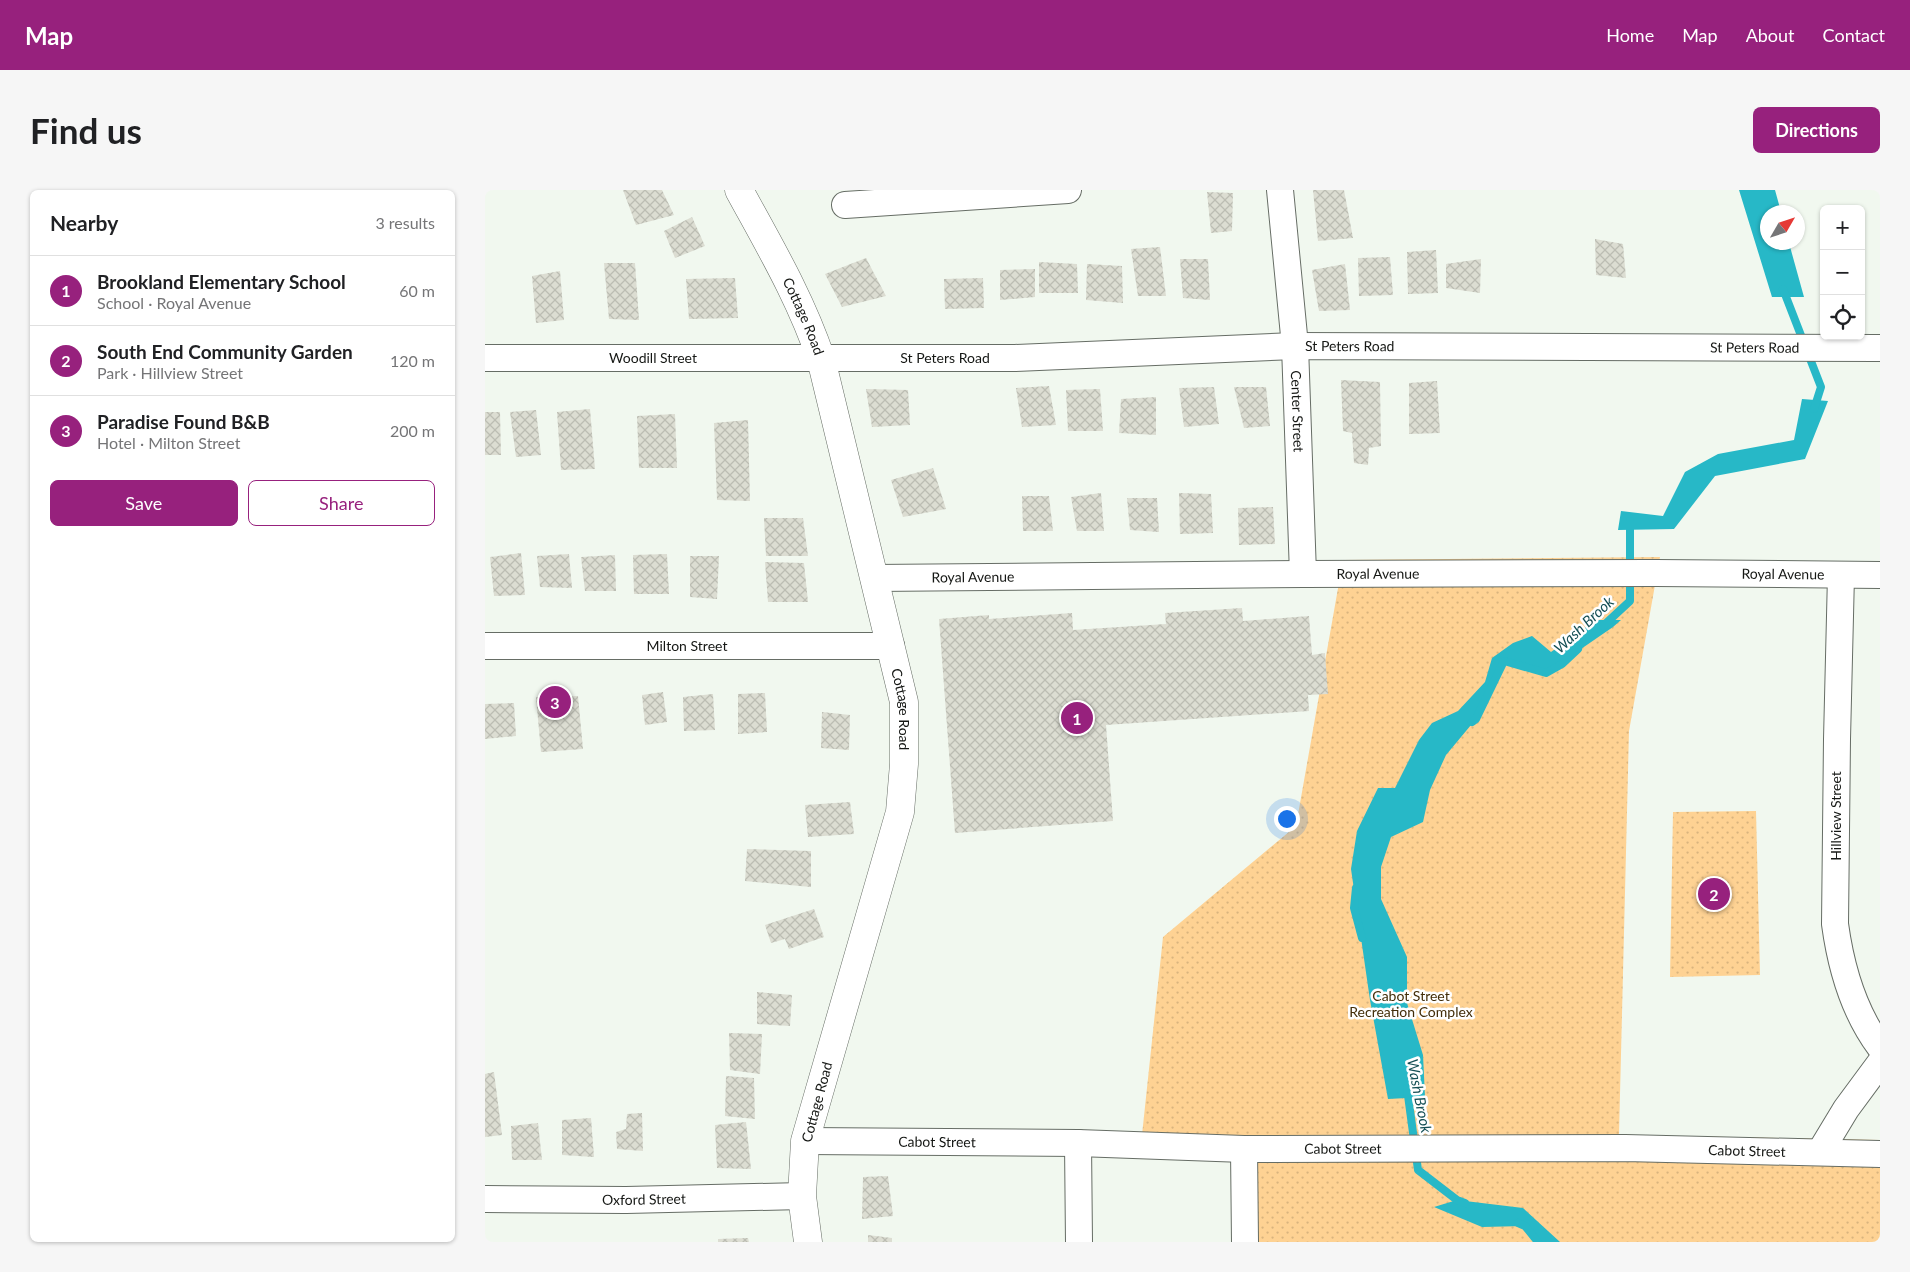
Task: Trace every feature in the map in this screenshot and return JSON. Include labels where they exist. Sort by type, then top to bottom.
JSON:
[{"type":"main road","name":"Cottage Road","points":[[739,190],[788,282],[811,331],[821,359],[904,702],[904,764],[900,812],[805,1141],[802,1196],[808,1242]]},
{"type":"street","points":[[845,204],[1068,190]]},
{"type":"street","name":"Center Street","points":[[1280,190],[1295,346],[1303,574]]},
{"type":"street","name":"St Peters Road","points":[[821,359],[1015,358],[1295,346],[1880,348]]},
{"type":"street","name":"Woodill Street","points":[[485,358],[821,359]]},
{"type":"street","name":"Royal Avenue","points":[[874,578],[1303,574],[1656,573],[1880,575]]},
{"type":"street","name":"Hillview Street","points":[[1841,575],[1835,924],[1839,952],[1851,993],[1864,1023],[1880,1047]]},
{"type":"street","name":"Milton Street","points":[[485,646],[891,646]]},
{"type":"street","points":[[1820,1152],[1846,1109],[1880,1063]]},
{"type":"street","name":"Cabot Street","points":[[805,1141],[1078,1143],[1244,1149],[1625,1148],[1880,1154]]},
{"type":"street","points":[[1078,1143],[1079,1242]]},
{"type":"street","points":[[1244,1149],[1245,1242]]},
{"type":"street","name":"Oxford Street","points":[[485,1199],[626,1200],[802,1196]]},
{"type":"green space","name":"Cabot Street Recreation Complex","points":[[1660,557],[1629,731],[1619,1135],[1880,1140],[1880,1242],[1251,1242],[1251,1142],[1142,1135],[1163,937],[1296,826],[1343,560]]},
{"type":"green space","points":[[1756,811],[1760,975],[1670,977],[1673,812]]},
{"type":"water","points":[[1739,190],[1775,190],[1779,205],[1760,205],[1760,250],[1791,250],[1804,297],[1772,297]]},
{"type":"water","points":[[1802,399],[1828,401],[1805,459],[1715,476],[1674,529],[1618,530],[1621,511],[1663,516],[1685,472],[1718,454],[1794,440]]},
{"type":"water","points":[[1596,620],[1621,620],[1546,673],[1504,661],[1476,719],[1446,755],[1430,790],[1423,822],[1391,837],[1381,867],[1381,899],[1407,957],[1407,1003],[1423,1055],[1425,1097],[1388,1099],[1370,1000],[1351,869],[1357,831],[1378,788],[1395,788],[1419,740],[1432,723],[1458,711],[1485,682],[1492,658],[1513,643],[1532,636],[1551,652]]},
{"type":"water","points":[[1457,1200],[1523,1208],[1560,1242],[1539,1242],[1525,1226],[1482,1227],[1434,1207]]},
{"type":"building","points":[[623,190],[662,190],[674,215],[636,225]]},
{"type":"building","points":[[1313,190],[1344,190],[1353,238],[1318,241]]},
{"type":"building","points":[[1207,192],[1233,193],[1232,231],[1211,233]]},
{"type":"building","points":[[692,217],[705,246],[675,258],[664,231]]},
{"type":"building","points":[[1595,239],[1623,244],[1626,278],[1596,275]]},
{"type":"building","points":[[1160,247],[1166,296],[1138,296],[1131,249]]},
{"type":"building","points":[[1436,250],[1438,293],[1408,294],[1407,252]]},
{"type":"building","points":[[1390,257],[1393,295],[1359,296],[1358,258]]},
{"type":"building","points":[[866,258],[886,296],[842,307],[825,274]]},
{"type":"building","points":[[1180,259],[1208,259],[1210,300],[1183,298]]},
{"type":"building","points":[[1481,259],[1480,293],[1446,288],[1446,264]]},
{"type":"building","points":[[1039,262],[1077,264],[1078,293],[1039,293]]},
{"type":"building","points":[[604,263],[635,263],[639,320],[609,319]]},
{"type":"building","points":[[1087,264],[1122,266],[1123,303],[1086,300]]},
{"type":"building","points":[[1345,264],[1350,310],[1319,311],[1312,270]]},
{"type":"building","points":[[1035,269],[1035,297],[1000,300],[1000,270]]},
{"type":"building","points":[[560,271],[564,320],[536,323],[532,276]]},
{"type":"building","points":[[735,278],[738,318],[689,319],[686,279]]},
{"type":"building","points":[[983,278],[984,308],[945,309],[944,279]]},
{"type":"building","points":[[1341,380],[1380,382],[1381,446],[1369,448],[1368,465],[1354,463],[1352,433],[1343,431]]},
{"type":"building","points":[[1437,381],[1440,433],[1409,434],[1409,383]]},
{"type":"building","points":[[1049,386],[1056,425],[1022,427],[1016,388]]},
{"type":"building","points":[[1214,387],[1219,424],[1184,427],[1179,388]]},
{"type":"building","points":[[1234,387],[1266,387],[1270,426],[1244,428]]},
{"type":"building","points":[[866,389],[908,390],[910,425],[872,427]]},
{"type":"building","points":[[1100,389],[1103,431],[1068,431],[1066,390]]},
{"type":"building","points":[[1156,397],[1156,435],[1119,433],[1121,399]]},
{"type":"building","points":[[590,409],[595,469],[561,470],[557,412]]},
{"type":"building","points":[[536,410],[541,455],[516,457],[510,412]]},
{"type":"building","points":[[485,412],[500,412],[501,455],[485,455]]},
{"type":"building","points":[[675,414],[677,468],[639,468],[637,416]]},
{"type":"building","points":[[748,420],[750,501],[717,500],[714,423]]},
{"type":"building","points":[[933,468],[946,509],[903,517],[891,480]]},
{"type":"building","points":[[1101,493],[1104,531],[1077,531],[1071,497]]},
{"type":"building","points":[[1179,493],[1211,494],[1213,533],[1180,534]]},
{"type":"building","points":[[1022,496],[1049,496],[1053,531],[1023,531]]},
{"type":"building","points":[[1127,498],[1157,498],[1159,532],[1130,530]]},
{"type":"building","points":[[1273,507],[1275,544],[1239,545],[1238,508]]},
{"type":"building","points":[[764,518],[803,518],[808,556],[766,556]]},
{"type":"building","points":[[521,553],[525,595],[494,596],[490,557]]},
{"type":"building","points":[[569,554],[572,588],[540,587],[537,556]]},
{"type":"building","points":[[667,554],[669,594],[634,594],[633,555]]},
{"type":"building","points":[[615,555],[616,591],[585,591],[581,557]]},
{"type":"building","points":[[690,556],[719,556],[717,599],[690,597]]},
{"type":"building","points":[[765,562],[804,563],[808,602],[768,602]]},
{"type":"building","points":[[1242,608],[1243,621],[1309,616],[1312,655],[1325,653],[1328,694],[1308,695],[1309,711],[1106,725],[1113,821],[955,833],[939,619],[989,615],[989,619],[1072,613],[1073,630],[1166,624],[1165,613]]},
{"type":"building","points":[[663,692],[667,722],[645,725],[642,695]]},
{"type":"building","points":[[765,693],[767,732],[738,734],[738,694]]},
{"type":"building","points":[[713,694],[715,730],[684,731],[683,697]]},
{"type":"building","points":[[578,696],[583,749],[541,752],[536,697]]},
{"type":"building","points":[[514,703],[516,736],[485,739],[485,704]]},
{"type":"building","points":[[822,712],[850,715],[849,750],[821,748]]},
{"type":"building","points":[[850,802],[854,834],[808,837],[805,805]]},
{"type":"building","points":[[747,849],[811,851],[811,887],[745,881]]},
{"type":"building","points":[[814,909],[824,937],[789,949],[785,939],[771,943],[765,925]]},
{"type":"building","points":[[757,992],[792,995],[790,1026],[757,1024]]},
{"type":"building","points":[[729,1033],[762,1034],[760,1074],[730,1070]]},
{"type":"building","points":[[494,1072],[502,1135],[485,1137],[485,1074]]},
{"type":"building","points":[[726,1076],[754,1078],[755,1119],[725,1116]]},
{"type":"building","points":[[642,1113],[643,1151],[617,1149],[616,1132],[626,1129],[627,1114]]},
{"type":"building","points":[[591,1118],[594,1157],[562,1155],[562,1120]]},
{"type":"building","points":[[746,1122],[751,1169],[717,1168],[715,1125]]},
{"type":"building","points":[[538,1123],[542,1160],[512,1160],[511,1126]]},
{"type":"building","points":[[888,1176],[893,1216],[862,1219],[863,1177]]},
{"type":"building","points":[[868,1235],[892,1238],[892,1242],[868,1242]]},
{"type":"building","points":[[748,1238],[749,1242],[718,1242],[718,1239]]},
{"type":"waterway","name":"Wash Brook","points":[[1783,289],[1821,387],[1814,409]]},
{"type":"waterway","name":"Wash Brook","points":[[1603,626],[1630,601],[1630,521]]},
{"type":"waterway","name":"Wash Brook","points":[[1472,722],[1476,719],[1504,661],[1546,673],[1562,664],[1578,649]]},
{"type":"waterway","name":"Wash Brook","points":[[1356,888],[1354,908],[1362,938]]},
{"type":"waterway","name":"Wash Brook","points":[[1407,1088],[1418,1170],[1457,1200],[1465,1203]]},
{"type":"waterway","name":"Wash Brook","points":[[1518,1223],[1525,1226],[1538,1242]]},
{"type":"place","name":"Paradise Found B&B","points":[[555,702]]},
{"type":"place","name":"Brookland Elementary School","points":[[1077,718]]},
{"type":"place","name":"South End Community Garden","points":[[1714,894]]}]
